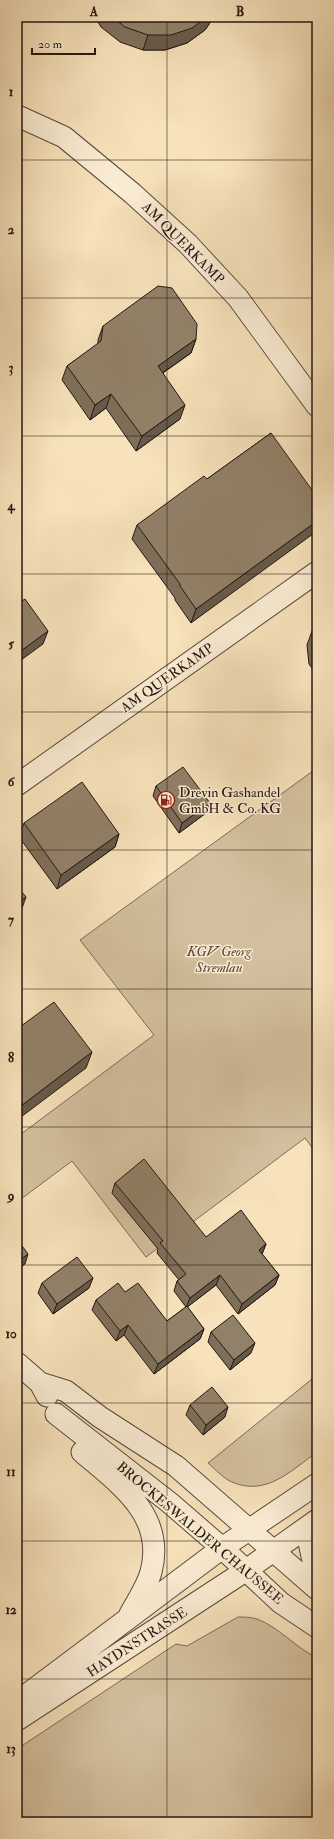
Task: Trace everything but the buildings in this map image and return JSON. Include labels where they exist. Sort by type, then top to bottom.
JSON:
[{"type":"street","name":"AM QUERKAMP","points":[[17,118],[20,117],[64,136],[132,193],[188,244],[238,298],[317,406]]},
{"type":"street","name":"AM QUERKAMP","points":[[17,785],[317,572]]},
{"type":"street","name":"BROCKESWALDER CHAUSSEE","points":[[17,1363],[40,1383],[56,1414],[170,1503],[235,1540],[258,1563],[317,1589]]},
{"type":"street","name":"BROCKESWALDER CHAUSSEE","points":[[40,1383],[66,1391],[111,1425],[176,1466],[235,1540],[258,1563],[281,1603],[317,1627]]},
{"type":"street","points":[[56,1414],[69,1440],[130,1493],[150,1526],[153,1543],[153,1562],[150,1573],[127,1620]]},
{"type":"street","name":"HAYDNSTRASSE","points":[[17,1702],[235,1540],[317,1484]]},
{"type":"street","points":[[312,1524],[313,1560],[317,1568]]},
{"type":"street","name":"HAYDNSTRASSE","points":[[17,1720],[258,1563],[312,1524]]},
{"type":"green space","name":"KGV Georg Stremlau","points":[[317,768],[317,1154],[305,1138],[146,1257],[72,1161],[17,1202],[17,1137],[154,1035],[80,940]]},
{"type":"green space","points":[[317,1375],[317,1452],[278,1479],[267,1484],[256,1486],[244,1486],[229,1481],[208,1463]]},
{"type":"green space","points":[[238,1617],[255,1618],[273,1627],[309,1654],[317,1658],[317,1822],[17,1822],[17,1749],[176,1644],[187,1646]]},
{"type":"place","name":"Drevin Gashandel GmbH & Co. KG","points":[[166,800]]}]
